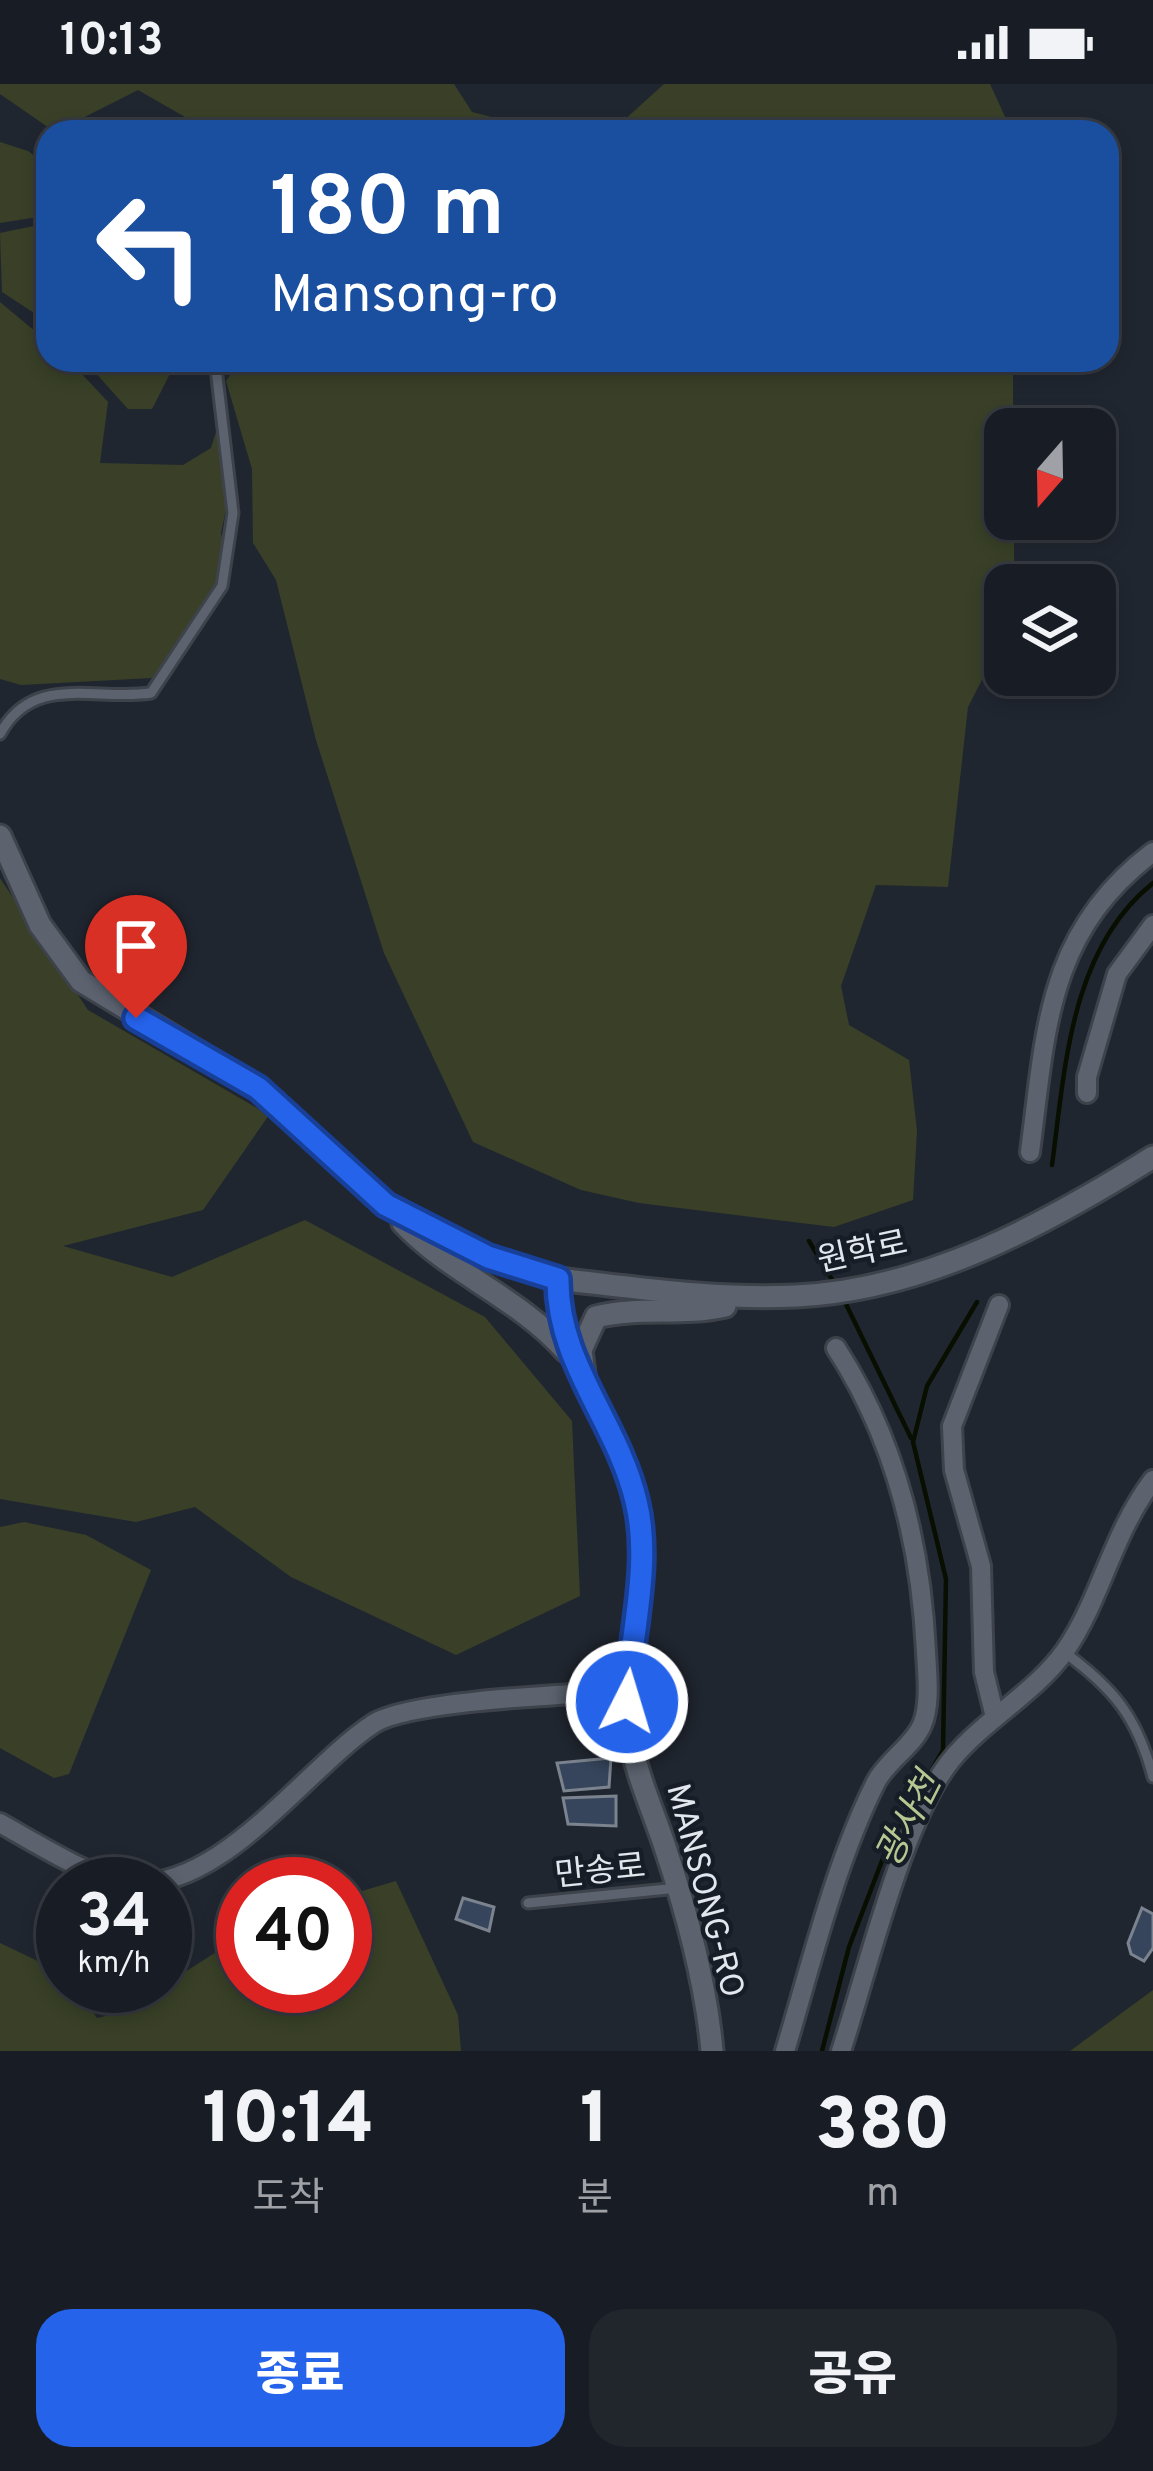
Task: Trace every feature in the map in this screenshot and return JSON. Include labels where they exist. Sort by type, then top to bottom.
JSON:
[{"type":"street","points":[[0,836],[40,926],[81,981],[258,1088],[442,1260],[515,1302],[568,1352]]},
{"type":"street","points":[[1030,1153],[1052,992],[1088,918],[1153,852]]},
{"type":"street","points":[[1087,1094],[1087,1077],[1117,974],[1153,926]]},
{"type":"street","name":"원학로","points":[[558,1279],[704,1296],[765,1297],[885,1282],[978,1252],[1077,1204],[1153,1157]]},
{"type":"street","points":[[386,1205],[488,1257],[558,1279]]},
{"type":"street","name":"MANSONG-RO","points":[[558,1279],[557,1313],[568,1352],[637,1503],[641,1574],[627,1691],[632,1749],[678,1888],[712,2051]]},
{"type":"street","points":[[585,1386],[581,1350],[596,1317],[632,1308],[704,1311],[765,1297]]},
{"type":"street","points":[[995,1718],[984,1672],[981,1566],[954,1470],[952,1426],[999,1305]]},
{"type":"street","points":[[784,2051],[845,1857],[878,1778],[922,1725],[927,1684],[922,1584],[906,1504],[864,1390],[836,1348]]},
{"type":"street","points":[[842,2051],[893,1884],[949,1762],[1064,1652],[1123,1521],[1153,1480]]},
{"type":"street","points":[[0,1823],[122,1883],[159,1881],[218,1856],[314,1780],[376,1721],[496,1699],[627,1691]]},
{"type":"lane","points":[[0,734],[13,710],[59,691],[117,698],[151,693],[222,586],[232,513],[216,372]]},
{"type":"lane","points":[[1064,1652],[1111,1686],[1146,1753],[1153,1777]]},
{"type":"lane","name":"만송로","points":[[528,1903],[678,1888]]},
{"type":"green space","points":[[0,84],[454,84],[472,112],[503,120],[190,120],[138,90],[79,120],[38,120],[0,94]]},
{"type":"green space","points":[[664,84],[990,84],[1006,120],[624,120]]},
{"type":"green space","points":[[0,142],[36,157],[36,217],[0,223]]},
{"type":"green space","points":[[36,226],[36,314],[2,292],[0,233]]},
{"type":"green space","points":[[0,302],[36,332],[36,372],[80,372],[108,402],[100,463],[183,465],[211,448],[220,419],[233,476],[221,533],[227,559],[170,677],[21,685],[0,679]]},
{"type":"green space","points":[[95,372],[171,372],[152,409],[128,409]]},
{"type":"green space","points":[[232,372],[1013,372],[1013,408],[984,408],[984,540],[1014,540],[1014,564],[984,564],[984,676],[968,707],[948,887],[876,885],[841,986],[849,1025],[909,1060],[917,1131],[913,1200],[834,1227],[639,1203],[581,1190],[473,1142],[384,953],[316,740],[276,580],[253,543],[252,469],[226,381]]},
{"type":"green space","points":[[0,878],[88,1010],[269,1115],[203,1210],[63,1246],[172,1277],[305,1220],[485,1317],[572,1421],[580,1596],[456,1655],[291,1577],[195,1507],[136,1522],[0,1499]]},
{"type":"green space","points":[[24,1522],[86,1535],[151,1570],[69,1774],[54,1778],[0,1748],[0,1527]]},
{"type":"green space","points":[[396,1881],[458,2015],[461,2051],[0,2051],[0,1943],[36,1960],[36,2013],[94,2013],[97,2018],[118,2013],[192,2013],[192,1967],[216,1952],[216,2013],[372,2013],[372,1888]]},
{"type":"green space","points":[[1153,1990],[1153,2051],[1070,2051]]},
{"type":"building","points":[[611,1758],[609,1787],[564,1791],[557,1763]]},
{"type":"building","points":[[616,1796],[616,1826],[568,1824],[563,1798]]},
{"type":"building","points":[[463,1898],[494,1907],[489,1931],[456,1919]]},
{"type":"building","points":[[1142,1908],[1153,1914],[1153,1948],[1144,1961],[1131,1954],[1128,1943]]},
{"type":"waterway","points":[[1052,1165],[1068,1051],[1088,976],[1125,910],[1153,883]]},
{"type":"waterway","points":[[809,1241],[834,1283]]},
{"type":"waterway","points":[[843,1298],[911,1438]]},
{"type":"waterway","name":"광사천","points":[[822,2051],[849,1947],[885,1853],[943,1750],[946,1579],[913,1442],[927,1386],[977,1302]]},
{"type":"route","points":[[136,1018],[212,1057],[258,1088],[386,1205],[439,1236],[558,1279],[557,1313],[568,1352],[611,1436],[637,1503],[641,1574],[627,1702]]}]
